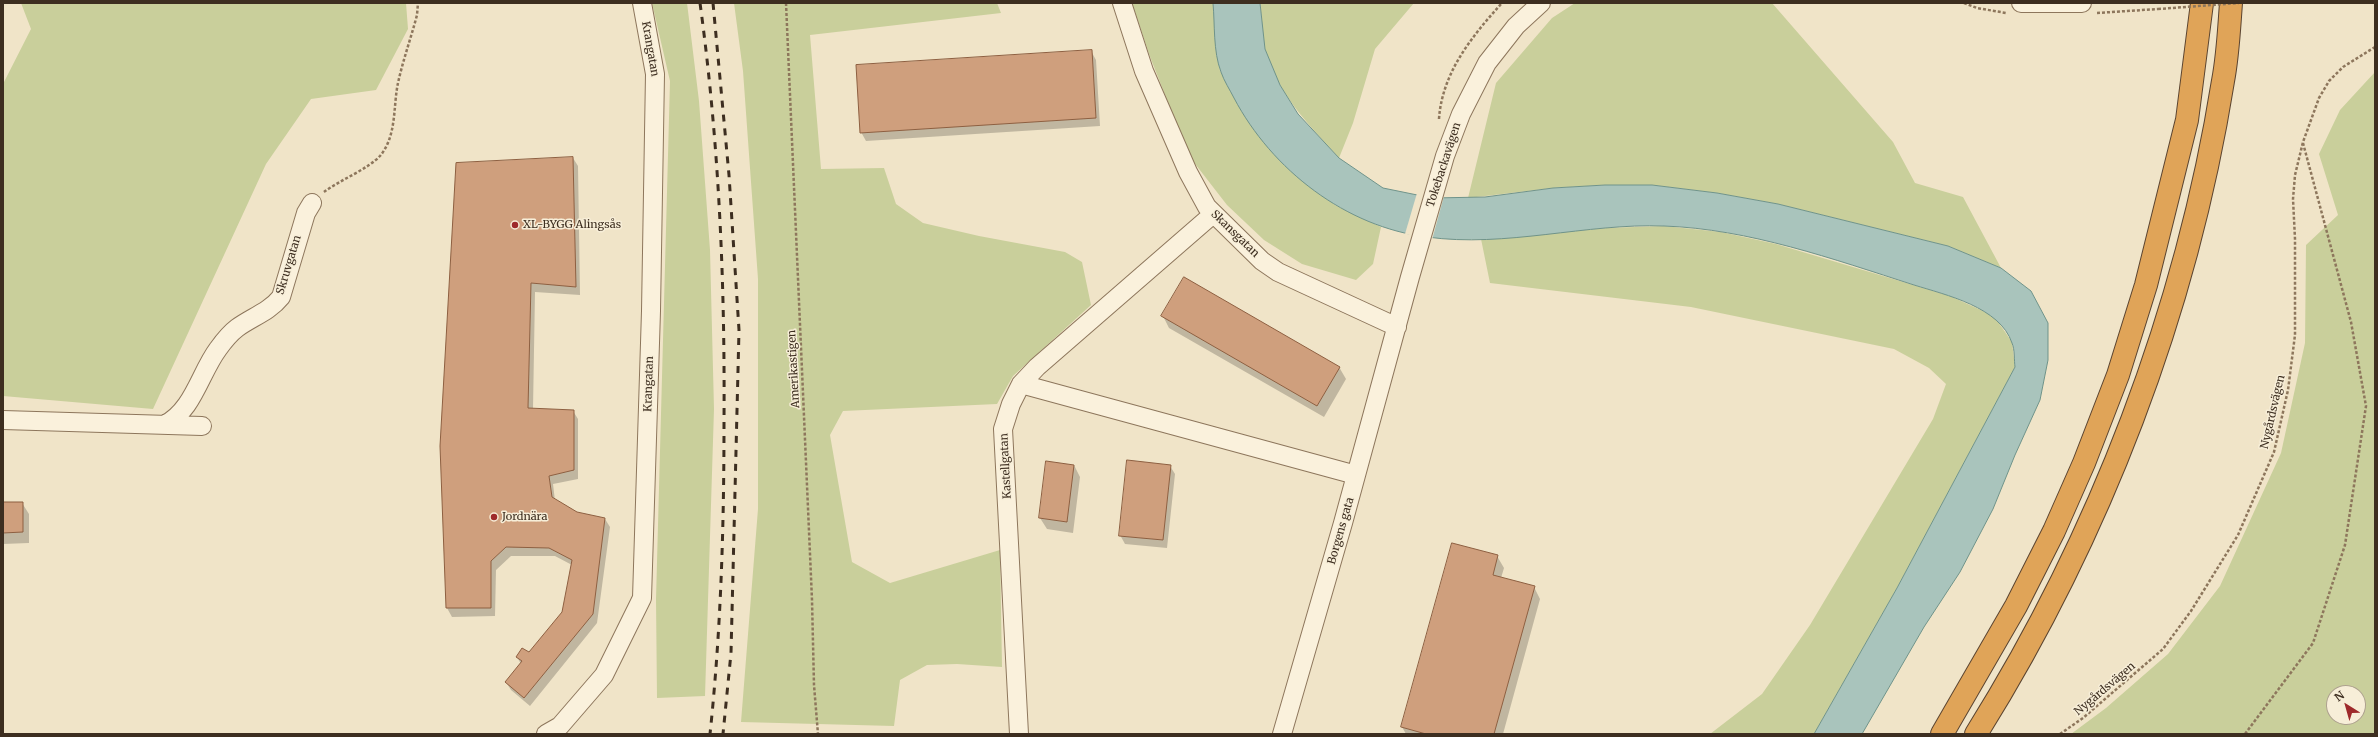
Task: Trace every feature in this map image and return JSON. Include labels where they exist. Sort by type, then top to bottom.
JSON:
[{"type":"highway","points":[[1942,734],[2013,613],[2054,532],[2084,463],[2118,375],[2146,285],[2185,127],[2202,3]]},
{"type":"highway","points":[[1976,734],[2037,628],[2078,546],[2107,482],[2152,365],[2176,290],[2210,154],[2224,79],[2232,3]]},
{"type":"street","name":"Krangatan","points":[[546,734],[560,726],[604,675],[642,598],[652,311],[655,74],[642,3]]},
{"type":"street","name":"Skansgatan","points":[[1122,3],[1147,78],[1188,172],[1212,214],[1262,261],[1278,272],[1397,327]]},
{"type":"street","name":"Tokebackavägen","points":[[1397,327],[1445,156],[1461,114],[1487,63],[1516,26],[1541,3]]},
{"type":"street","points":[[2021,3],[2082,3]]},
{"type":"street","name":"Skruvgatan","points":[[164,425],[170,422],[184,409],[209,363],[227,338],[237,328],[274,306],[281,297],[306,213],[312,203]]},
{"type":"street","name":"Kastellgatan","points":[[1019,734],[1003,429],[1011,404],[1021,384],[1058,347],[1212,214]]},
{"type":"street","name":"Borgens gata","points":[[1282,734],[1397,327]]},
{"type":"street","points":[[1021,384],[1356,475]]},
{"type":"street","points":[[3,420],[202,426]]},
{"type":"path","points":[[312,203],[331,186],[368,166],[381,155],[389,139],[394,120],[394,99],[417,15],[418,3]]},
{"type":"path","name":"Amerikastigen","points":[[786,3],[812,600],[814,685],[818,734]]},
{"type":"path","points":[[1438,121],[1440,99],[1447,79],[1482,25],[1502,3]]},
{"type":"path","points":[[2158,9],[2239,3]]},
{"type":"path","name":"Nygårdsvägen","points":[[2060,734],[2095,709],[2164,648],[2187,618],[2238,535],[2274,452],[2288,390],[2295,335],[2294,175],[2302,142],[2319,98],[2330,81],[2344,67],[2375,47]]},
{"type":"path","points":[[2245,734],[2313,642],[2345,545],[2366,406],[2351,322],[2302,142]]},
{"type":"green space","points":[[21,3],[406,3],[408,29],[376,90],[311,99],[266,164],[153,409],[3,396],[3,84],[31,29]]},
{"type":"green space","points":[[652,3],[687,3],[699,101],[710,250],[714,409],[705,696],[657,698],[656,599],[670,81]]},
{"type":"green space","points":[[734,3],[997,3],[1001,13],[810,35],[821,169],[884,168],[896,204],[923,223],[979,236],[1065,252],[1082,262],[1091,305],[1013,376],[997,404],[843,411],[830,435],[852,562],[890,583],[1000,550],[1002,667],[957,664],[927,665],[900,680],[894,726],[741,722],[758,509],[758,279],[743,71]]},
{"type":"green space","points":[[1132,3],[1213,3],[1220,71],[1335,205],[1381,227],[1373,264],[1356,280],[1302,264],[1264,240],[1227,205],[1189,156],[1149,54]]},
{"type":"green space","points":[[1260,3],[1414,3],[1375,49],[1353,123],[1339,158],[1295,108],[1277,80],[1265,49]]},
{"type":"green space","points":[[1575,3],[1772,3],[1893,142],[1915,183],[1963,197],[2001,268],[1948,246],[1778,204],[1717,193],[1652,185],[1605,185],[1553,188],[1468,198],[1496,83],[1552,18]]},
{"type":"green space","points":[[2375,72],[2375,734],[2071,734],[2106,708],[2168,654],[2220,586],[2281,453],[2305,343],[2306,245],[2338,215],[2319,154],[2340,110]]},
{"type":"green space","points":[[1664,226],[1721,232],[1776,244],[1950,296],[1994,316],[2012,342],[2015,367],[1897,588],[1814,734],[1710,734],[1762,694],[1810,625],[1933,419],[1946,384],[1929,368],[1894,349],[1691,307],[1490,283],[1481,239],[1606,228]]},
{"type":"water","points":[[1213,3],[1260,3],[1265,49],[1280,85],[1298,114],[1339,158],[1383,188],[1432,198],[1485,197],[1553,188],[1605,185],[1652,185],[1717,193],[1778,204],[1948,246],[2001,268],[2031,291],[2048,323],[2048,360],[2040,400],[1993,509],[1960,572],[1924,627],[1862,734],[1814,734],[1897,588],[2015,367],[2013,346],[2006,331],[1996,320],[1984,311],[1956,298],[1822,256],[1759,239],[1728,233],[1696,228],[1635,226],[1516,238],[1457,240],[1427,237],[1397,231],[1368,221],[1340,208],[1314,191],[1290,171],[1269,149],[1250,124],[1225,82],[1218,64],[1215,47]]},
{"type":"pier","points":[[1417,193],[1444,196],[1432,240],[1405,234]]},
{"type":"building","points":[[1092,50],[1096,118],[860,133],[856,65]]},
{"type":"building","points":[[573,157],[576,287],[531,283],[528,408],[574,410],[574,470],[549,476],[552,497],[577,512],[605,518],[593,614],[524,698],[505,682],[522,661],[516,657],[522,648],[529,652],[562,612],[572,560],[549,548],[506,547],[491,561],[491,608],[446,608],[440,446],[456,163]]},
{"type":"building","points":[[1184,277],[1340,367],[1317,406],[1161,316]]},
{"type":"building","points":[[1127,460],[1171,465],[1163,540],[1119,536]]},
{"type":"building","points":[[1046,461],[1074,465],[1067,522],[1039,518]]},
{"type":"building","points":[[3,502],[23,502],[23,532],[3,533]]},
{"type":"building","points":[[1452,543],[1498,555],[1493,575],[1535,586],[1494,734],[1426,734],[1401,727]]},
{"type":"railway","points":[[700,3],[712,107],[720,212],[724,370],[722,539],[717,656],[710,734]]},
{"type":"railway","points":[[713,3],[729,175],[739,330],[731,653],[723,734]]},
{"type":"place","name":"XL-BYGG Alingsås","points":[[515,225]]},
{"type":"place","name":"Jordnära","points":[[494,517]]}]
